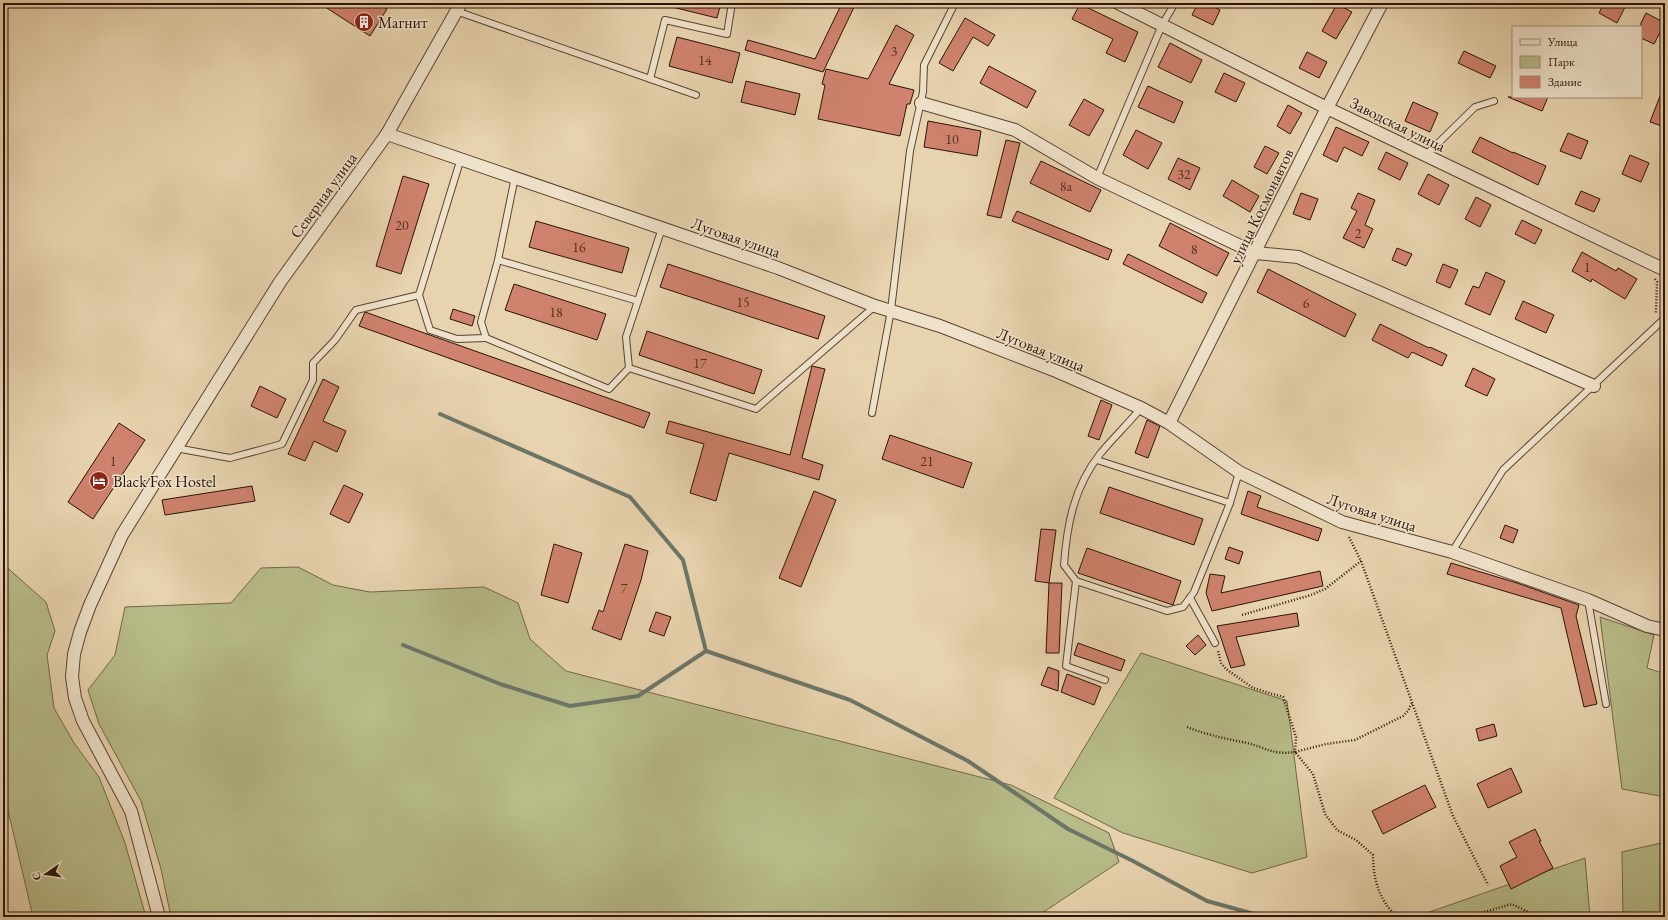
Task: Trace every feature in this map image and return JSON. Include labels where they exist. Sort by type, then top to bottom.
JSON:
[{"type":"street","name":"Заводская улица","points":[[1118,3],[1327,108],[1665,270]]},
{"type":"street","name":"улица Космонавтов","points":[[1169,423],[1327,108],[1382,3]]},
{"type":"street","name":"Северная улица","points":[[159,917],[130,811],[83,721],[75,698],[72,677],[74,654],[90,605],[122,535],[203,402],[280,282],[387,134],[458,7]]},
{"type":"street","points":[[921,103],[1015,130],[1097,178],[1255,253],[1298,257],[1594,386]]},
{"type":"street","name":"Луговая улица","points":[[387,134],[461,158],[778,268],[875,306],[940,326],[1056,371],[1140,408],[1169,423],[1238,472],[1342,522],[1452,552],[1588,600],[1647,626],[1665,630]]},
{"type":"lane","points":[[650,79],[666,20],[727,34],[732,3]]},
{"type":"lane","points":[[872,413],[891,310],[910,151],[921,103],[924,65],[956,3]]},
{"type":"lane","points":[[1097,178],[1162,25],[1175,3]]},
{"type":"lane","points":[[458,7],[696,95]]},
{"type":"lane","points":[[1426,155],[1475,107],[1494,101]]},
{"type":"lane","points":[[461,158],[419,294],[430,330],[457,339],[486,338],[609,388],[629,368]]},
{"type":"lane","points":[[486,338],[481,322],[498,260],[515,177]]},
{"type":"lane","points":[[629,368],[626,337],[662,228]]},
{"type":"lane","points":[[498,260],[638,301]]},
{"type":"lane","points":[[175,448],[230,458],[282,444],[313,380],[313,363],[335,340],[356,310],[419,294]]},
{"type":"lane","points":[[629,368],[756,409],[875,306]]},
{"type":"lane","points":[[1452,552],[1503,470],[1665,318]]},
{"type":"lane","points":[[1140,408],[1097,460],[1075,496],[1066,536],[1064,565],[1076,581],[1167,611],[1183,607],[1194,592],[1230,504],[1238,472]]},
{"type":"lane","points":[[1097,460],[1230,504]]},
{"type":"lane","points":[[1076,581],[1066,666],[1105,680]]},
{"type":"lane","points":[[1190,598],[1215,643]]},
{"type":"lane","points":[[1588,600],[1606,704]]},
{"type":"path","points":[[1654,276],[1657,282],[1655,326]]},
{"type":"path","points":[[1342,522],[1361,561],[1454,816],[1488,885]]},
{"type":"path","points":[[1242,615],[1310,595],[1324,589],[1361,561]]},
{"type":"path","points":[[1215,643],[1221,663],[1226,669],[1253,688],[1277,695],[1284,699],[1296,737],[1295,752],[1313,774],[1325,814],[1337,830],[1356,840],[1373,855],[1374,879],[1388,908],[1398,917]]},
{"type":"path","points":[[1187,727],[1208,735],[1246,743],[1273,753],[1295,752],[1362,737],[1403,716],[1413,703]]},
{"type":"path","points":[[1467,917],[1512,904],[1530,913],[1531,917]]},
{"type":"green space","points":[[3,564],[46,602],[55,631],[47,655],[54,708],[74,743],[99,777],[125,843],[146,917],[33,917],[3,789]]},
{"type":"green space","points":[[298,567],[333,585],[370,592],[484,587],[518,603],[530,639],[566,671],[1011,785],[1109,833],[1119,862],[1036,917],[171,917],[161,869],[141,801],[99,724],[88,690],[115,655],[125,607],[231,603],[261,568]]},
{"type":"green space","points":[[1600,617],[1654,635],[1647,668],[1665,674],[1665,797],[1622,789]]},
{"type":"green space","points":[[1141,653],[1287,701],[1307,857],[1252,873],[1123,833],[1054,798]]},
{"type":"green space","points":[[1665,842],[1665,917],[1623,917],[1622,852]]},
{"type":"green space","points":[[1585,858],[1590,917],[1415,917]]},
{"type":"building","name":"Магнит","points":[[319,3],[378,3],[387,9],[370,36]]},
{"type":"building","points":[[673,3],[704,3],[720,7],[717,18],[672,7]]},
{"type":"building","points":[[842,3],[856,3],[823,72],[745,50],[748,40],[815,59]]},
{"type":"building","points":[[1198,3],[1207,3],[1220,10],[1213,25],[1192,15]]},
{"type":"building","points":[[1604,3],[1627,3],[1617,23],[1599,13]]},
{"type":"building","points":[[1080,4],[1138,32],[1125,62],[1106,53],[1113,39],[1072,19]]},
{"type":"building","points":[[1337,4],[1352,12],[1336,39],[1322,31]]},
{"type":"building","points":[[1646,13],[1665,23],[1654,44],[1642,38],[1641,23]]},
{"type":"building","points":[[965,18],[995,35],[988,46],[973,37],[953,71],[939,63]]},
{"type":"building","points":[[896,25],[914,35],[889,84],[914,90],[910,104],[907,104],[900,136],[818,119],[825,85],[822,84],[826,69],[868,79]]},
{"type":"building","points":[[677,37],[740,53],[732,83],[669,66]]},
{"type":"building","points":[[1170,43],[1202,60],[1191,83],[1158,67]]},
{"type":"building","points":[[1464,51],[1496,66],[1490,78],[1458,63]]},
{"type":"building","points":[[1307,52],[1327,62],[1319,78],[1299,68]]},
{"type":"building","points":[[989,66],[1036,91],[1027,108],[980,83]]},
{"type":"building","points":[[1224,73],[1245,83],[1236,102],[1215,92]]},
{"type":"building","points":[[746,81],[800,94],[795,115],[741,102]]},
{"type":"building","points":[[1148,86],[1183,102],[1174,123],[1138,107]]},
{"type":"building","points":[[1665,86],[1665,127],[1650,122]]},
{"type":"building","points":[[1508,97],[1548,98],[1542,111]]},
{"type":"building","points":[[1084,99],[1104,110],[1089,136],[1069,125]]},
{"type":"building","points":[[1413,102],[1438,113],[1430,132],[1405,121]]},
{"type":"building","points":[[1288,105],[1302,113],[1290,134],[1277,126]]},
{"type":"building","points":[[928,121],[981,131],[977,156],[924,147]]},
{"type":"building","points":[[1336,127],[1369,142],[1362,156],[1344,147],[1337,162],[1323,155]]},
{"type":"building","points":[[1136,130],[1162,143],[1148,169],[1123,155]]},
{"type":"building","points":[[1568,133],[1588,141],[1581,159],[1560,151]]},
{"type":"building","points":[[1480,137],[1513,153],[1546,166],[1538,185],[1472,152]]},
{"type":"building","points":[[1006,140],[1020,143],[1001,218],[987,215]]},
{"type":"building","points":[[1265,146],[1279,153],[1267,174],[1254,167]]},
{"type":"building","points":[[1386,152],[1408,163],[1400,180],[1378,169]]},
{"type":"building","points":[[1630,155],[1649,163],[1641,182],[1622,174]]},
{"type":"building","points":[[1178,158],[1200,168],[1190,190],[1168,179]]},
{"type":"building","points":[[1041,161],[1101,190],[1090,212],[1030,183]]},
{"type":"building","points":[[1428,174],[1449,185],[1439,205],[1418,194]]},
{"type":"building","points":[[403,176],[429,184],[401,274],[376,266]]},
{"type":"building","points":[[1232,180],[1259,196],[1250,212],[1223,196]]},
{"type":"building","points":[[1581,191],[1600,199],[1594,212],[1575,204]]},
{"type":"building","points":[[1301,193],[1318,199],[1310,220],[1293,214]]},
{"type":"building","points":[[1358,193],[1375,200],[1365,225],[1373,229],[1364,248],[1343,238],[1357,211],[1351,208]]},
{"type":"building","points":[[1476,197],[1491,205],[1480,227],[1465,219]]},
{"type":"building","points":[[1017,211],[1112,250],[1108,260],[1012,221]]},
{"type":"building","points":[[1522,220],[1542,230],[1535,244],[1515,234]]},
{"type":"building","points":[[536,221],[629,248],[622,273],[529,247]]},
{"type":"building","points":[[1170,223],[1229,253],[1217,276],[1159,246]]},
{"type":"building","points":[[1397,248],[1412,254],[1406,266],[1392,260]]},
{"type":"building","points":[[1582,252],[1616,271],[1618,268],[1637,279],[1625,299],[1592,279],[1591,282],[1572,271]]},
{"type":"building","points":[[1128,254],[1207,293],[1202,303],[1123,264]]},
{"type":"building","points":[[668,264],[825,316],[818,339],[660,287]]},
{"type":"building","points":[[1443,264],[1458,270],[1450,288],[1436,282]]},
{"type":"building","points":[[1268,269],[1356,314],[1345,337],[1257,292]]},
{"type":"building","points":[[1486,272],[1505,281],[1490,315],[1465,304],[1473,286],[1479,288]]},
{"type":"building","points":[[514,284],[606,314],[597,340],[505,310]]},
{"type":"building","points":[[1523,301],[1554,315],[1546,333],[1515,319]]},
{"type":"building","points":[[453,309],[475,316],[472,326],[450,319]]},
{"type":"building","points":[[365,312],[650,413],[644,428],[359,326]]},
{"type":"building","points":[[1380,324],[1429,348],[1430,347],[1447,355],[1442,366],[1412,352],[1408,358],[1372,340]]},
{"type":"building","points":[[647,331],[762,370],[754,394],[639,355]]},
{"type":"building","points":[[812,366],[825,369],[802,458],[823,465],[819,480],[729,453],[716,501],[690,493],[704,444],[666,433],[669,421],[790,455]]},
{"type":"building","points":[[1473,368],[1495,379],[1487,396],[1465,386]]},
{"type":"building","points":[[323,379],[339,387],[323,421],[346,431],[337,452],[314,441],[305,461],[288,454]]},
{"type":"building","points":[[260,386],[286,399],[277,418],[251,406]]},
{"type":"building","points":[[1101,400],[1112,405],[1099,440],[1088,436]]},
{"type":"building","points":[[1147,420],[1160,426],[1148,458],[1135,453]]},
{"type":"building","points":[[119,423],[145,440],[93,519],[68,502]]},
{"type":"building","points":[[890,435],[972,463],[963,488],[882,459]]},
{"type":"building","points":[[344,485],[363,494],[349,523],[330,514]]},
{"type":"building","points":[[252,486],[255,501],[165,515],[162,500]]},
{"type":"building","points":[[1109,487],[1203,519],[1194,545],[1100,513]]},
{"type":"building","points":[[814,491],[836,500],[801,587],[779,578]]},
{"type":"building","points":[[1248,491],[1261,496],[1257,507],[1322,529],[1318,541],[1241,514]]},
{"type":"building","points":[[1505,525],[1518,530],[1513,543],[1500,538]]},
{"type":"building","points":[[1041,529],[1056,530],[1049,583],[1035,581]]},
{"type":"building","points":[[554,544],[582,553],[568,603],[541,595]]},
{"type":"building","points":[[625,544],[648,551],[641,580],[621,640],[592,629],[599,610],[603,612]]},
{"type":"building","points":[[1229,547],[1243,552],[1239,564],[1225,559]]},
{"type":"building","points":[[1087,548],[1181,581],[1173,605],[1078,573]]},
{"type":"building","points":[[1451,563],[1517,583],[1579,605],[1576,616],[1597,704],[1584,707],[1561,608],[1447,574]]},
{"type":"building","points":[[1320,571],[1323,586],[1212,611],[1206,593],[1210,574],[1225,576],[1221,593]]},
{"type":"building","points":[[1049,583],[1062,583],[1059,653],[1046,653]]},
{"type":"building","points":[[656,612],[671,617],[664,636],[649,631]]},
{"type":"building","points":[[1297,613],[1299,626],[1236,637],[1245,665],[1231,668],[1217,626]]},
{"type":"building","points":[[1198,635],[1206,645],[1195,655],[1186,646]]},
{"type":"building","points":[[1078,643],[1125,660],[1121,671],[1074,655]]},
{"type":"building","points":[[1048,667],[1059,671],[1058,691],[1041,685]]},
{"type":"building","points":[[1067,674],[1101,687],[1094,705],[1061,692]]},
{"type":"building","points":[[1494,724],[1497,736],[1479,741],[1476,729]]},
{"type":"building","points":[[1511,768],[1522,792],[1488,808],[1477,784]]},
{"type":"building","points":[[1425,785],[1436,807],[1383,834],[1372,811]]},
{"type":"building","points":[[1535,829],[1541,841],[1539,841],[1553,868],[1511,889],[1500,866],[1517,857],[1509,842]]},
{"type":"waterway","points":[[440,414],[630,497],[683,560],[706,651]]},
{"type":"waterway","points":[[403,645],[500,684],[570,706],[638,696],[706,651]]},
{"type":"waterway","points":[[706,651],[850,700],[968,761],[1068,829],[1133,861],[1207,901],[1265,917]]},
{"type":"place","name":"Магнит","points":[[364,22]]},
{"type":"place","name":"Black Fox Hostel","points":[[99,481]]}]
